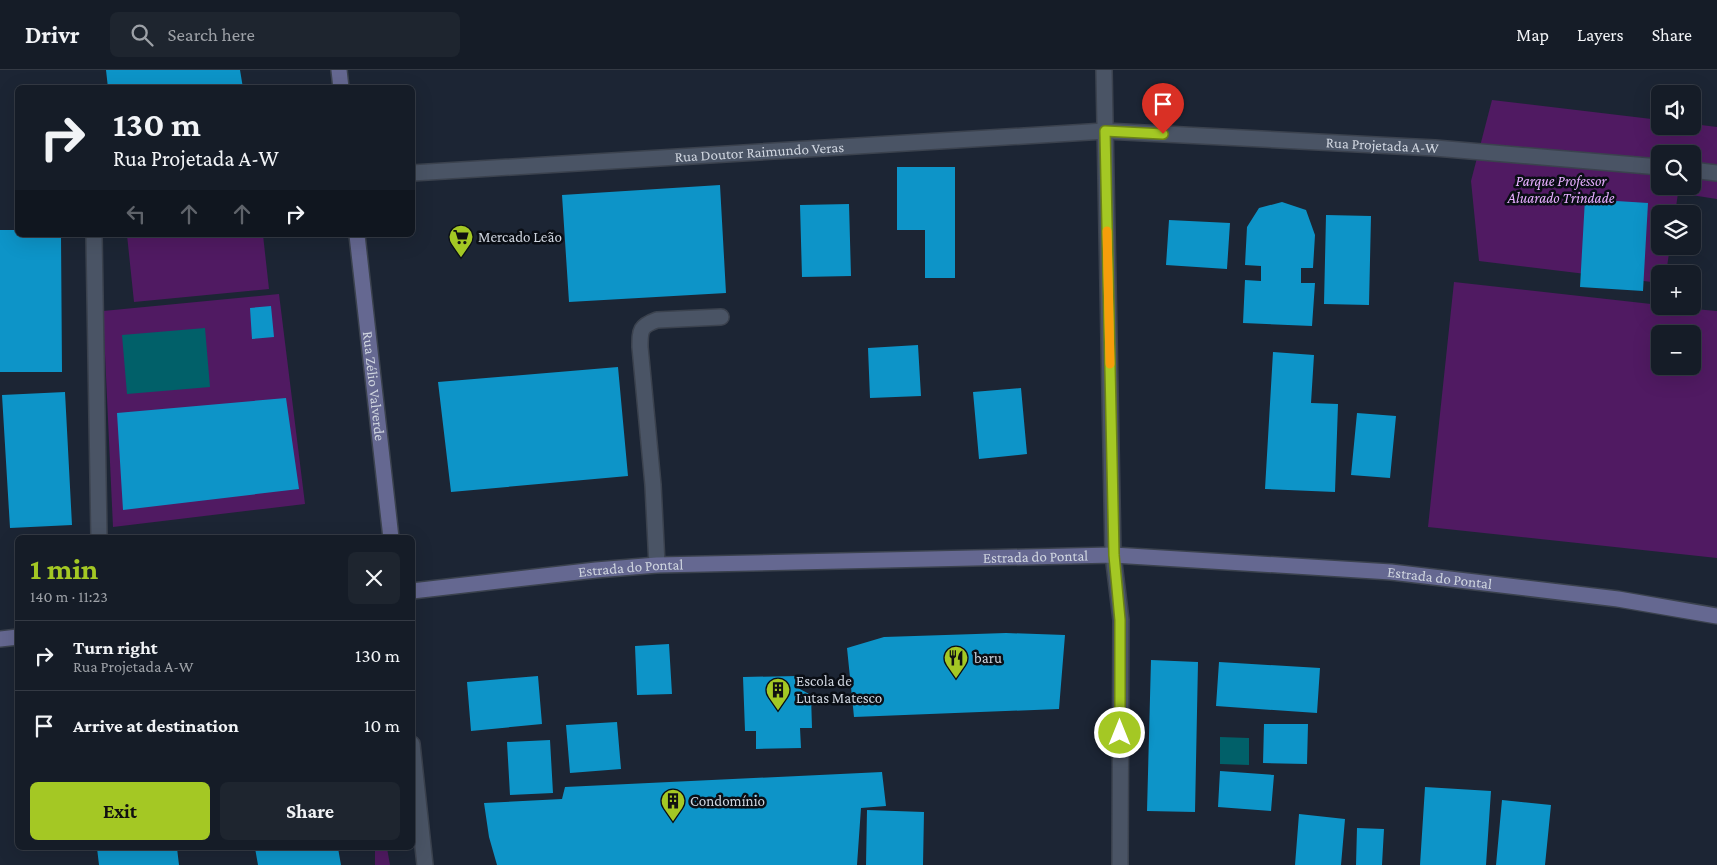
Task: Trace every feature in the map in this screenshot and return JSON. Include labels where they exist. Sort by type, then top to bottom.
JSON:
[{"type":"main road","points":[[339,70],[341,85]]},
{"type":"main road","name":"Rua Zélio Valverde","points":[[357,237],[391,535]]},
{"type":"main road","name":"Estrada do Pontal","points":[[415,591],[657,565],[1114,555],[1391,572],[1618,599],[1717,616]]},
{"type":"main road","points":[[0,639],[15,637]]},
{"type":"street","points":[[1104,70],[1114,555],[1120,620],[1120,865]]},
{"type":"street","name":"Rua Projetada A-W","points":[[1105,131],[1435,148],[1651,166]]},
{"type":"street","name":"Rua Doutor Raimundo Veras","points":[[415,173],[1105,131]]},
{"type":"street","points":[[1701,171],[1717,173]]},
{"type":"street","points":[[94,237],[99,535]]},
{"type":"street","points":[[657,565],[653,485],[640,335],[642,328],[648,323],[658,320],[721,317]]},
{"type":"street","points":[[415,772],[425,865]]},
{"type":"green space","name":"Parque Professor Aluarado Trindade","points":[[1492,100],[1651,119],[1651,135],[1701,135],[1701,125],[1717,127],[1717,199],[1691,195],[1701,195],[1701,145],[1651,145],[1651,195],[1678,195],[1676,205],[1651,205],[1651,255],[1669,255],[1667,265],[1651,265],[1651,282],[1479,261],[1471,181]]},
{"type":"green space","points":[[127,237],[263,237],[269,289],[134,302]]},
{"type":"green space","points":[[1454,282],[1651,304],[1651,315],[1701,315],[1701,310],[1717,311],[1717,558],[1428,527]]},
{"type":"green space","points":[[279,294],[305,504],[113,527],[103,311]]},
{"type":"green space","points":[[375,850],[387,850],[390,865],[375,865]]},
{"type":"shaded area","points":[[205,328],[210,387],[127,394],[122,335]]},
{"type":"shaded area","points":[[1220,737],[1249,738],[1249,765],[1220,764]]},
{"type":"building","points":[[106,70],[240,70],[242,85],[108,85]]},
{"type":"building","points":[[897,167],[955,167],[955,278],[925,278],[925,230],[897,230]]},
{"type":"building","points":[[720,185],[726,293],[569,302],[562,195]]},
{"type":"building","points":[[1585,199],[1648,203],[1643,291],[1580,287]]},
{"type":"building","points":[[1282,202],[1306,210],[1315,235],[1313,268],[1301,268],[1301,283],[1315,283],[1312,326],[1243,323],[1245,280],[1261,281],[1261,266],[1245,265],[1247,227],[1259,208]]},
{"type":"building","points":[[849,204],[851,276],[802,277],[800,205]]},
{"type":"building","points":[[1326,215],[1371,216],[1369,305],[1324,304]]},
{"type":"building","points":[[1169,220],[1230,223],[1227,269],[1166,265]]},
{"type":"building","points":[[0,230],[15,230],[15,237],[61,237],[62,372],[0,372]]},
{"type":"building","points":[[271,306],[274,337],[252,339],[250,308]]},
{"type":"building","points":[[918,345],[921,396],[870,398],[868,348]]},
{"type":"building","points":[[1273,352],[1314,355],[1311,403],[1338,404],[1335,492],[1265,489]]},
{"type":"building","points":[[618,367],[628,476],[451,492],[438,382]]},
{"type":"building","points":[[1021,388],[1027,454],[979,459],[973,392]]},
{"type":"building","points":[[65,392],[72,525],[10,528],[2,395]]},
{"type":"building","points":[[286,398],[299,489],[123,510],[117,413]]},
{"type":"building","points":[[1357,413],[1396,416],[1390,478],[1351,475]]},
{"type":"building","name":"baru","points":[[1006,633],[1065,635],[1059,709],[854,717],[847,648],[884,637]]},
{"type":"building","points":[[669,644],[672,694],[637,695],[635,646]]},
{"type":"building","points":[[1151,660],[1198,662],[1195,812],[1147,811]]},
{"type":"building","points":[[1219,662],[1320,668],[1317,713],[1216,706]]},
{"type":"building","points":[[538,676],[542,724],[471,731],[467,682]]},
{"type":"building","name":"Escola de Lutas Matesco","points":[[797,676],[798,688],[811,695],[812,728],[800,728],[801,748],[756,749],[756,731],[745,731],[743,677]]},
{"type":"building","points":[[617,722],[621,769],[570,773],[566,725]]},
{"type":"building","points":[[1264,724],[1308,724],[1307,764],[1263,763]]},
{"type":"building","points":[[550,740],[553,793],[510,795],[507,742]]},
{"type":"building","points":[[1220,771],[1274,775],[1271,811],[1218,807]]},
{"type":"building","name":"Condomínio","points":[[882,772],[886,806],[861,808],[857,865],[497,865],[489,837],[484,803],[562,799],[565,787]]},
{"type":"building","points":[[1425,787],[1491,791],[1486,865],[1420,865]]},
{"type":"building","points":[[1502,800],[1551,805],[1545,865],[1496,865]]},
{"type":"building","points":[[867,810],[924,812],[923,865],[866,865]]},
{"type":"building","points":[[1299,814],[1345,819],[1341,865],[1295,865]]},
{"type":"building","points":[[1357,828],[1384,829],[1382,865],[1356,865]]},
{"type":"building","points":[[97,850],[177,850],[179,865],[99,865]]},
{"type":"building","points":[[255,850],[338,850],[341,865],[258,865]]},
{"type":"slow traffic","points":[[1107,231],[1110,364]]},
{"type":"place","name":"Mercado Leão","points":[[461,258]]},
{"type":"place","name":"baru","points":[[956,679]]},
{"type":"place","name":"Escola de Lutas Matesco","points":[[778,711]]},
{"type":"place","name":"Condomínio","points":[[673,822]]},
{"type":"route","points":[[1120,733],[1120,620],[1114,555],[1105,131],[1163,134]]}]
